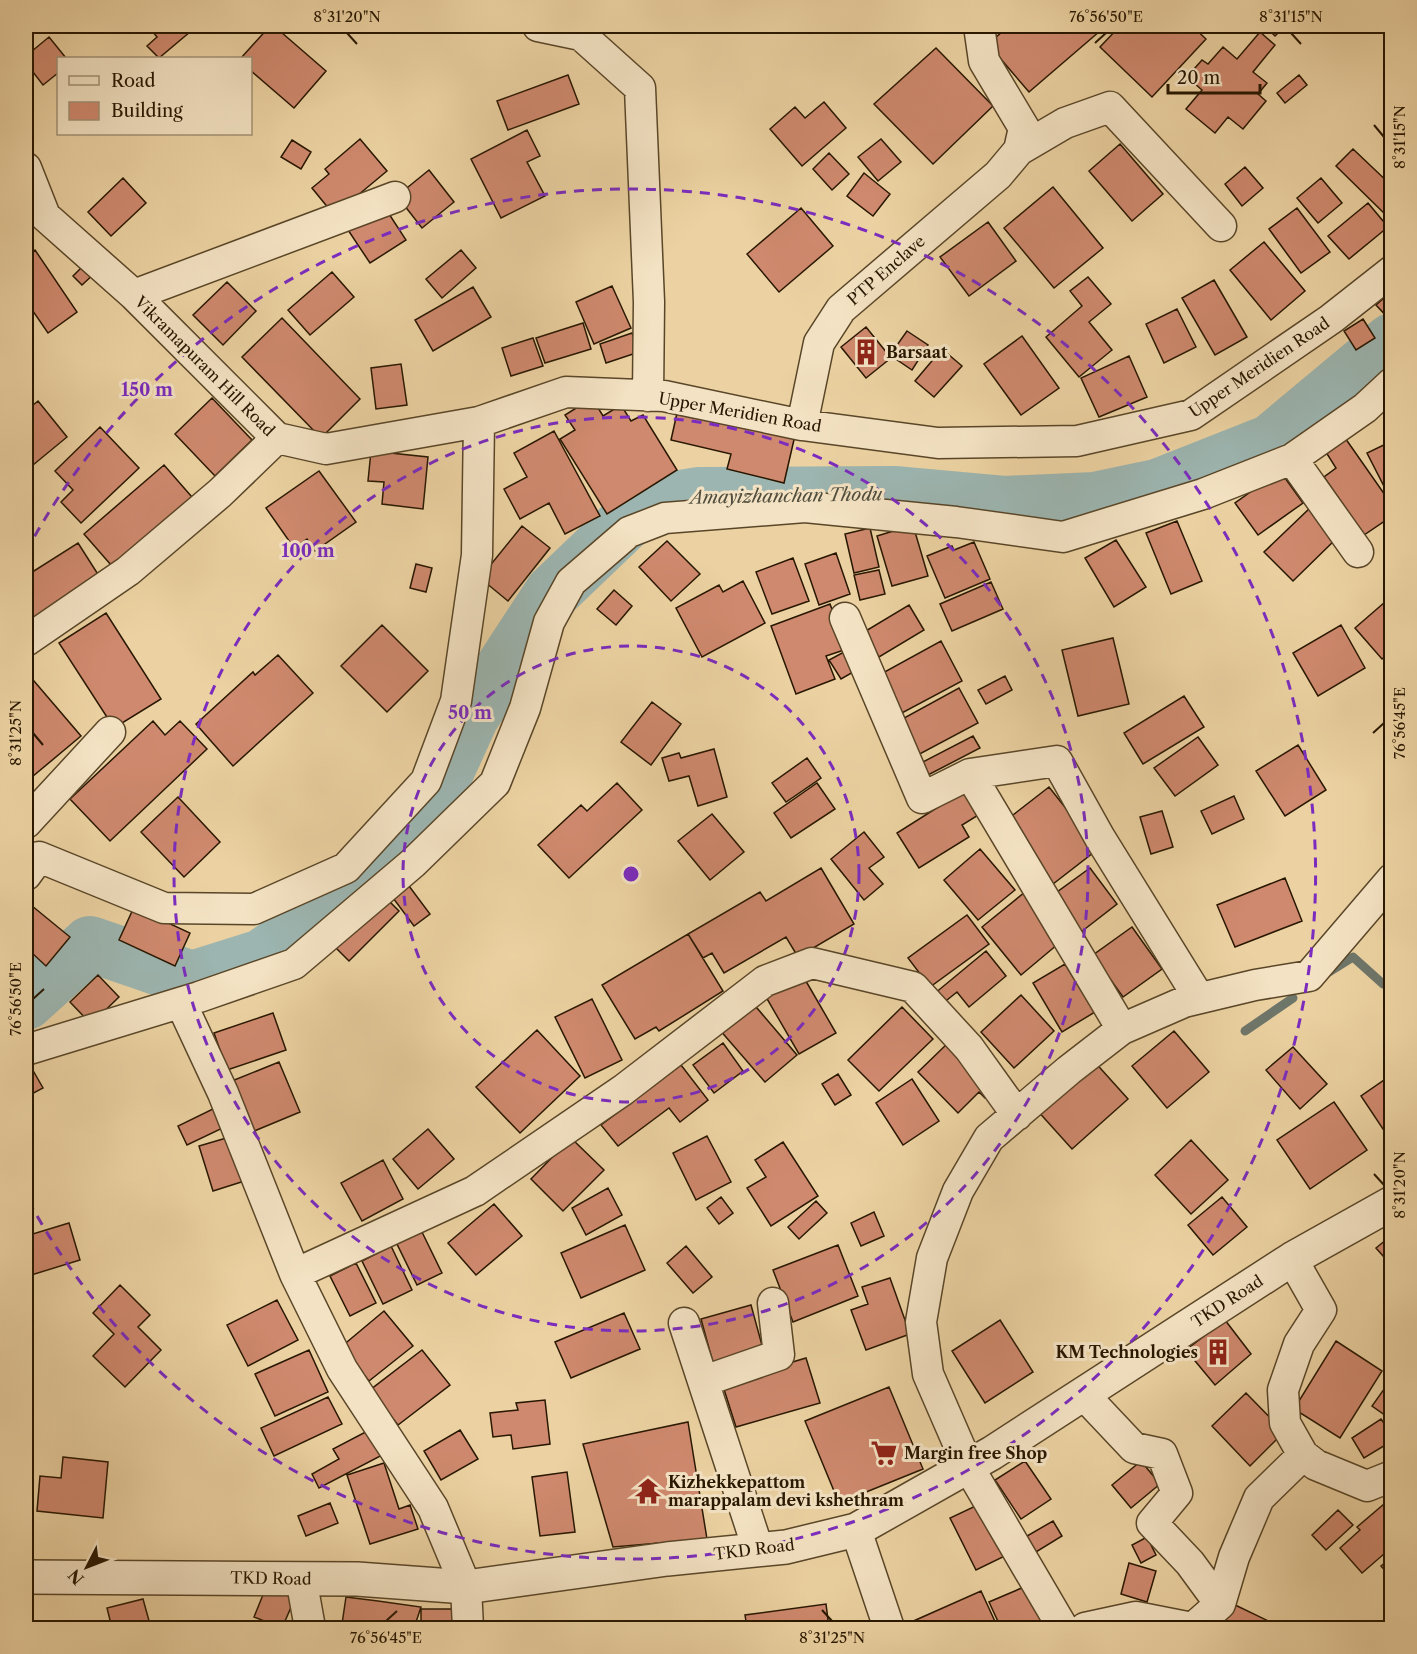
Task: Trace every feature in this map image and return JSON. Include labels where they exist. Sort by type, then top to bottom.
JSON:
[{"type":"street","points":[[538,26],[581,35],[640,87],[649,302],[648,396]]},
{"type":"street","points":[[979,26],[984,61],[1024,128],[1019,150]]},
{"type":"street","name":"PTP Enclave","points":[[802,425],[819,343],[841,309],[998,175],[1019,150],[1065,123],[1110,107],[1221,226]]},
{"type":"street","name":"Vikramapuram Hill Road","points":[[26,168],[45,216],[135,295],[277,438],[326,449],[479,422]]},
{"type":"street","points":[[135,295],[395,197]]},
{"type":"street","name":"Upper Meridien Road","points":[[479,422],[566,393],[664,396],[802,425],[938,443],[1077,441],[1191,415],[1331,319],[1392,271]]},
{"type":"street","points":[[26,1050],[181,1003],[294,964],[413,863],[495,783],[525,708],[549,622],[571,582],[629,532],[665,518],[805,507],[956,522],[1063,537],[1203,494],[1292,459],[1365,408],[1392,383]]},
{"type":"street","points":[[30,856],[165,908],[254,909],[346,868],[426,781],[456,701],[477,555],[479,422]]},
{"type":"street","points":[[26,641],[128,572],[220,493],[277,438]]},
{"type":"street","points":[[1292,459],[1358,552]]},
{"type":"street","points":[[845,618],[921,798],[970,774],[1057,762],[1100,838],[1199,998]]},
{"type":"street","points":[[26,823],[110,732]]},
{"type":"street","points":[[970,774],[1122,1029]]},
{"type":"street","points":[[1064,1629],[968,1466],[928,1374],[921,1322],[932,1258],[958,1191],[989,1138],[1069,1070],[1122,1029],[1199,998],[1309,976],[1392,879]]},
{"type":"street","points":[[295,1274],[475,1191],[623,1090],[765,981],[812,963],[913,987],[969,1048],[1017,1115]]},
{"type":"street","points":[[181,1003],[223,1093],[295,1274],[342,1369],[433,1508],[466,1587],[468,1629]]},
{"type":"street","name":"TKD Road","points":[[26,1576],[357,1579],[466,1587],[667,1559],[786,1547],[856,1530],[968,1466],[1292,1259],[1392,1203]]},
{"type":"street","points":[[1292,1259],[1321,1310],[1299,1344],[1283,1390],[1285,1424],[1303,1455],[1316,1465],[1367,1486],[1392,1476]]},
{"type":"street","points":[[704,1382],[779,1355],[773,1303]]},
{"type":"street","points":[[684,1323],[758,1550]]},
{"type":"street","points":[[1083,1394],[1134,1448],[1162,1454],[1177,1493],[1152,1523],[1190,1563],[1220,1604]]},
{"type":"street","points":[[1085,1629],[1136,1617],[1192,1629],[1220,1604],[1234,1557],[1259,1498],[1303,1455]]},
{"type":"street","points":[[856,1530],[889,1629]]},
{"type":"street","points":[[301,1578],[310,1629]]},
{"type":"building","points":[[148,26],[197,26],[160,57],[147,46],[157,37]]},
{"type":"building","points":[[270,26],[274,26],[326,71],[294,108],[252,72],[252,57],[242,57]]},
{"type":"building","points":[[1009,26],[1095,26],[1100,31],[1029,92],[988,44]]},
{"type":"building","points":[[1120,26],[1192,26],[1206,39],[1152,97],[1100,47]]},
{"type":"building","points":[[1265,26],[1285,26],[1275,36]]},
{"type":"building","points":[[1260,32],[1275,45],[1253,72],[1267,83],[1258,94],[1266,101],[1243,129],[1228,117],[1215,133],[1186,109],[1202,90],[1187,77],[1202,60],[1208,64],[1223,47],[1237,59]]},
{"type":"building","points":[[49,37],[65,57],[57,57],[57,74],[43,85],[26,63],[26,56]]},
{"type":"building","points":[[936,48],[993,106],[933,164],[874,104]]},
{"type":"building","points":[[568,75],[579,104],[508,130],[497,101]]},
{"type":"building","points":[[1299,75],[1307,85],[1285,103],[1277,93]]},
{"type":"building","points":[[824,102],[846,128],[802,166],[770,129],[795,107],[805,118]]},
{"type":"building","points":[[527,130],[540,156],[527,162],[545,196],[501,218],[471,159]]},
{"type":"building","points":[[360,139],[387,171],[334,215],[312,188],[329,174],[325,169]]},
{"type":"building","points":[[881,139],[901,162],[878,181],[858,157]]},
{"type":"building","points":[[292,140],[311,152],[301,169],[281,157]]},
{"type":"building","points":[[1120,144],[1163,194],[1132,221],[1089,171]]},
{"type":"building","points":[[1353,149],[1392,186],[1392,221],[1336,166]]},
{"type":"building","points":[[829,153],[849,174],[832,190],[813,169]]},
{"type":"building","points":[[1245,167],[1263,188],[1242,206],[1225,184]]},
{"type":"building","points":[[429,170],[454,202],[422,228],[397,196]]},
{"type":"building","points":[[864,173],[890,194],[873,216],[847,196]]},
{"type":"building","points":[[123,178],[146,203],[111,236],[88,212]]},
{"type":"building","points":[[1321,178],[1342,203],[1318,223],[1297,198]]},
{"type":"building","points":[[1053,187],[1103,248],[1054,288],[1004,228]]},
{"type":"building","points":[[378,197],[406,240],[370,263],[342,221]]},
{"type":"building","points":[[1368,203],[1388,227],[1349,259],[1328,236]]},
{"type":"building","points":[[801,208],[833,246],[779,292],[747,254]]},
{"type":"building","points":[[1297,208],[1330,252],[1301,273],[1269,229]]},
{"type":"building","points":[[988,222],[1016,261],[969,296],[940,257]]},
{"type":"building","points":[[1264,242],[1305,291],[1271,320],[1230,270]]},
{"type":"building","points":[[35,250],[77,312],[48,333],[26,301],[26,257]]},
{"type":"building","points":[[461,250],[476,268],[442,298],[426,279]]},
{"type":"building","points":[[88,261],[97,271],[82,285],[73,276]]},
{"type":"building","points":[[332,272],[354,297],[310,335],[288,310]]},
{"type":"building","points":[[1088,277],[1111,304],[1089,322],[1112,350],[1079,377],[1046,337],[1082,306],[1070,291]]},
{"type":"building","points":[[1214,280],[1247,337],[1215,355],[1182,298]]},
{"type":"building","points":[[227,282],[256,311],[223,345],[193,315]]},
{"type":"building","points":[[612,286],[631,328],[594,344],[576,302]]},
{"type":"building","points":[[473,287],[491,317],[433,351],[415,320]]},
{"type":"building","points":[[1392,291],[1392,322],[1376,305]]},
{"type":"building","points":[[1177,309],[1196,347],[1164,363],[1146,324]]},
{"type":"building","points":[[282,318],[360,399],[321,438],[242,357]]},
{"type":"building","points":[[1363,319],[1375,338],[1356,350],[1344,331]]},
{"type":"building","points":[[583,323],[591,349],[545,363],[536,338]]},
{"type":"building","name":"Barsaat","points":[[866,327],[891,358],[866,378],[841,347]]},
{"type":"building","points":[[907,331],[928,345],[912,370],[890,355]]},
{"type":"building","points":[[632,333],[639,352],[606,363],[600,344]]},
{"type":"building","points":[[1022,336],[1059,388],[1021,415],[984,364]]},
{"type":"building","points":[[533,338],[543,366],[511,376],[502,348]]},
{"type":"building","points":[[942,349],[962,366],[934,397],[915,381]]},
{"type":"building","points":[[1129,356],[1147,397],[1099,417],[1081,378]]},
{"type":"building","points":[[401,364],[407,405],[376,409],[371,368]]},
{"type":"building","points":[[212,398],[252,440],[215,476],[175,434]]},
{"type":"building","points":[[592,398],[603,416],[621,405],[631,421],[643,415],[677,470],[607,514],[560,439],[575,430],[565,415]]},
{"type":"building","points":[[38,401],[67,437],[33,465],[26,456],[26,411]]},
{"type":"building","points":[[679,404],[796,431],[784,483],[727,469],[731,454],[671,440]]},
{"type":"building","points":[[100,427],[139,468],[81,523],[61,502],[73,490],[55,471]]},
{"type":"building","points":[[554,431],[600,516],[565,534],[549,503],[520,519],[504,489],[527,477],[514,453]]},
{"type":"building","points":[[1343,435],[1392,505],[1392,516],[1364,535],[1324,477],[1336,468],[1324,449]]},
{"type":"building","points":[[1392,441],[1392,502],[1367,453]]},
{"type":"building","points":[[371,451],[428,457],[423,509],[382,504],[384,482],[368,481]]},
{"type":"building","points":[[164,465],[198,504],[118,573],[84,534]]},
{"type":"building","points":[[319,471],[356,522],[315,551],[307,539],[294,548],[266,508]]},
{"type":"building","points":[[1280,471],[1303,503],[1258,535],[1235,503]]},
{"type":"building","points":[[1311,507],[1339,536],[1293,581],[1264,552]]},
{"type":"building","points":[[1177,521],[1202,581],[1171,594],[1146,533]]},
{"type":"building","points":[[913,525],[928,576],[892,586],[877,536]]},
{"type":"building","points":[[522,526],[550,548],[508,601],[480,578]]},
{"type":"building","points":[[870,528],[879,567],[854,573],[845,534]]},
{"type":"building","points":[[1116,540],[1146,587],[1114,607],[1085,558]]},
{"type":"building","points":[[667,541],[700,574],[671,601],[639,567]]},
{"type":"building","points":[[974,542],[990,579],[945,598],[927,556],[952,546],[954,550]]},
{"type":"building","points":[[78,543],[101,579],[32,622],[26,611],[26,576]]},
{"type":"building","points":[[836,553],[850,594],[819,605],[805,564]]},
{"type":"building","points":[[793,558],[809,601],[772,614],[756,572]]},
{"type":"building","points":[[416,564],[432,568],[426,592],[410,588]]},
{"type":"building","points":[[879,570],[885,594],[860,600],[854,575]]},
{"type":"building","points":[[743,581],[765,623],[702,657],[676,608],[719,585],[723,592]]},
{"type":"building","points":[[991,582],[1003,609],[952,631],[940,604]]},
{"type":"building","points":[[614,590],[632,606],[616,625],[597,609]]},
{"type":"building","points":[[1385,602],[1392,609],[1392,650],[1382,659],[1355,628]]},
{"type":"building","points":[[830,604],[847,649],[826,656],[835,679],[796,694],[771,626]]},
{"type":"building","points":[[909,605],[924,630],[879,657],[864,632]]},
{"type":"building","points":[[106,613],[161,699],[114,728],[59,643]]},
{"type":"building","points":[[382,625],[428,671],[387,712],[341,666]]},
{"type":"building","points":[[1341,625],[1365,668],[1318,696],[1293,653]]},
{"type":"building","points":[[1113,638],[1129,704],[1078,716],[1062,650]]},
{"type":"building","points":[[941,641],[962,681],[900,714],[879,675]]},
{"type":"building","points":[[844,652],[855,671],[841,679],[829,660]]},
{"type":"building","points":[[278,655],[313,693],[233,766],[196,724],[253,672],[255,675]]},
{"type":"building","points":[[28,674],[81,736],[26,782],[26,676]]},
{"type":"building","points":[[1005,676],[1012,690],[986,704],[978,690]]},
{"type":"building","points":[[959,688],[978,723],[914,757],[895,723]]},
{"type":"building","points":[[1184,696],[1204,727],[1143,764],[1124,733]]},
{"type":"building","points":[[652,702],[681,724],[651,765],[621,742]]},
{"type":"building","points":[[153,721],[165,735],[180,721],[207,749],[110,841],[70,799]]},
{"type":"building","points":[[973,736],[980,748],[926,776],[919,764]]},
{"type":"building","points":[[1198,737],[1218,765],[1175,796],[1154,768]]},
{"type":"building","points":[[1298,745],[1326,790],[1285,816],[1256,771]]},
{"type":"building","points":[[714,749],[727,797],[698,806],[689,776],[669,781],[662,758],[679,753],[681,758]]},
{"type":"building","points":[[807,758],[821,778],[786,802],[772,783]]},
{"type":"building","points":[[617,783],[642,810],[569,878],[538,845],[581,805],[587,811]]},
{"type":"building","points":[[817,783],[835,809],[791,838],[774,813]]},
{"type":"building","points":[[1049,787],[1098,849],[1053,884],[1004,822]]},
{"type":"building","points":[[965,790],[980,814],[962,825],[969,837],[919,868],[897,833]]},
{"type":"building","points":[[1234,796],[1244,819],[1212,834],[1201,811]]},
{"type":"building","points":[[178,797],[220,842],[184,877],[141,832]]},
{"type":"building","points":[[1162,811],[1173,847],[1151,854],[1140,817]]},
{"type":"building","points":[[712,814],[744,852],[710,880],[678,841]]},
{"type":"building","points":[[864,832],[884,857],[869,868],[883,884],[864,900],[831,859]]},
{"type":"building","points":[[980,849],[1015,890],[978,920],[944,880]]},
{"type":"building","points":[[821,868],[854,924],[798,957],[786,937],[724,973],[712,953],[703,958],[688,934],[760,892],[766,901]]},
{"type":"building","points":[[1090,868],[1117,904],[1081,932],[1053,895]]},
{"type":"building","points":[[1285,878],[1302,921],[1235,947],[1217,905]]},
{"type":"building","points":[[409,886],[430,914],[414,926],[393,898]]},
{"type":"building","points":[[1025,892],[1064,939],[1021,975],[982,927]]},
{"type":"building","points":[[384,896],[399,911],[349,961],[334,946]]},
{"type":"building","points":[[26,901],[70,937],[46,966],[32,953],[26,961]]},
{"type":"building","points":[[134,907],[190,933],[175,966],[119,940]]},
{"type":"building","points":[[967,915],[989,944],[930,987],[908,958]]},
{"type":"building","points":[[1132,927],[1162,969],[1123,997],[1093,955]]},
{"type":"building","points":[[688,934],[723,991],[659,1031],[656,1027],[635,1039],[602,985]]},
{"type":"building","points":[[986,951],[1006,976],[969,1007],[957,992],[942,1004],[934,994]]},
{"type":"building","points":[[1065,964],[1095,1012],[1062,1032],[1033,983]]},
{"type":"building","points":[[98,975],[119,997],[91,1024],[70,1002]]},
{"type":"building","points":[[803,976],[836,1033],[799,1054],[766,997]]},
{"type":"building","points":[[1021,995],[1054,1031],[1014,1068],[981,1032]]},
{"type":"building","points":[[592,999],[622,1060],[585,1078],[555,1017]]},
{"type":"building","points":[[751,1001],[797,1055],[765,1082],[719,1029]]},
{"type":"building","points":[[902,1007],[933,1039],[879,1091],[848,1060]]},
{"type":"building","points":[[273,1013],[286,1050],[227,1070],[214,1033]]},
{"type":"building","points":[[537,1030],[580,1076],[520,1133],[476,1087]]},
{"type":"building","points":[[1174,1031],[1209,1072],[1167,1108],[1132,1066]]},
{"type":"building","points":[[949,1042],[994,1089],[985,1098],[979,1092],[958,1113],[918,1072]]},
{"type":"building","points":[[723,1043],[743,1071],[714,1093],[693,1065]]},
{"type":"building","points":[[1293,1047],[1327,1084],[1300,1109],[1266,1070]]},
{"type":"building","points":[[1092,1059],[1128,1099],[1072,1149],[1036,1109]]},
{"type":"building","points":[[26,1061],[43,1088],[26,1097]]},
{"type":"building","points":[[279,1062],[300,1112],[247,1134],[227,1083]]},
{"type":"building","points":[[681,1065],[708,1100],[680,1122],[669,1108],[618,1146],[601,1125]]},
{"type":"building","points":[[838,1074],[851,1095],[835,1105],[822,1084]]},
{"type":"building","points":[[1390,1076],[1392,1128],[1385,1132],[1361,1096]]},
{"type":"building","points":[[912,1079],[939,1121],[903,1145],[876,1103]]},
{"type":"building","points":[[1334,1102],[1367,1150],[1310,1189],[1277,1140]]},
{"type":"building","points":[[219,1106],[229,1125],[187,1145],[178,1126]]},
{"type":"building","points":[[428,1129],[454,1159],[418,1189],[393,1159]]},
{"type":"building","points":[[240,1134],[254,1178],[213,1191],[199,1146]]},
{"type":"building","points":[[707,1136],[731,1182],[696,1200],[673,1153]]},
{"type":"building","points":[[571,1138],[604,1170],[563,1211],[531,1179]]},
{"type":"building","points":[[1191,1140],[1228,1180],[1191,1214],[1155,1175]]},
{"type":"building","points":[[783,1142],[818,1196],[771,1226],[747,1188],[766,1177],[755,1160]]},
{"type":"building","points":[[383,1160],[403,1199],[362,1221],[341,1183]]},
{"type":"building","points":[[608,1188],[622,1215],[586,1235],[572,1208]]},
{"type":"building","points":[[721,1197],[733,1213],[719,1224],[707,1208]]},
{"type":"building","points":[[1222,1197],[1247,1227],[1213,1255],[1188,1225]]},
{"type":"building","points":[[816,1201],[827,1213],[799,1239],[788,1227]]},
{"type":"building","points":[[494,1204],[522,1236],[476,1275],[448,1243]]},
{"type":"building","points":[[874,1212],[884,1236],[861,1246],[851,1223]]},
{"type":"building","points":[[69,1223],[80,1260],[28,1276],[26,1236]]},
{"type":"building","points":[[625,1225],[645,1270],[581,1298],[561,1253]]},
{"type":"building","points":[[421,1230],[442,1273],[417,1285],[396,1242]]},
{"type":"building","points":[[1392,1235],[1392,1266],[1376,1248]]},
{"type":"building","points":[[838,1245],[858,1296],[793,1322],[773,1270]]},
{"type":"building","points":[[391,1246],[412,1290],[383,1304],[362,1261]]},
{"type":"building","points":[[686,1246],[712,1277],[693,1293],[667,1263]]},
{"type":"building","points":[[356,1263],[376,1303],[350,1316],[330,1276]]},
{"type":"building","points":[[890,1278],[910,1334],[866,1350],[851,1310],[868,1304],[862,1287]]},
{"type":"building","points":[[120,1285],[150,1315],[138,1327],[161,1350],[125,1387],[93,1356],[114,1334],[93,1313]]},
{"type":"building","points":[[277,1300],[298,1340],[248,1366],[227,1325]]},
{"type":"building","points":[[751,1305],[763,1349],[713,1363],[701,1319]]},
{"type":"building","points":[[384,1311],[413,1346],[369,1381],[341,1347]]},
{"type":"building","points":[[624,1313],[640,1349],[571,1378],[555,1342]]},
{"type":"building","points":[[1000,1320],[1033,1372],[985,1403],[952,1351]]},
{"type":"building","name":"KM Technologies","points":[[1225,1320],[1251,1354],[1215,1385],[1186,1350]]},
{"type":"building","points":[[1336,1341],[1382,1371],[1340,1438],[1294,1409]]},
{"type":"building","points":[[309,1350],[328,1392],[275,1416],[255,1374]]},
{"type":"building","points":[[422,1350],[450,1385],[398,1425],[370,1390]]},
{"type":"building","points":[[806,1358],[820,1403],[736,1427],[722,1383]]},
{"type":"building","points":[[1392,1378],[1392,1420],[1372,1406]]},
{"type":"building","points":[[889,1387],[923,1469],[839,1503],[805,1421]]},
{"type":"building","points":[[1246,1393],[1284,1432],[1250,1466],[1212,1426]]},
{"type":"building","points":[[328,1397],[342,1424],[274,1456],[261,1428]]},
{"type":"building","points":[[545,1400],[550,1444],[513,1449],[511,1435],[493,1437],[490,1413],[518,1410],[516,1403]]},
{"type":"building","points":[[1381,1419],[1392,1435],[1392,1441],[1364,1458],[1352,1438]]},
{"type":"building","name":"Kizhekkepattom marappalam devi kshethram","points":[[688,1422],[707,1539],[613,1547],[583,1444]]},
{"type":"building","points":[[377,1426],[390,1451],[319,1488],[312,1474],[339,1459],[333,1449]]},
{"type":"building","points":[[460,1430],[478,1459],[441,1480],[424,1451]]},
{"type":"building","points":[[63,1457],[108,1462],[103,1518],[37,1511],[40,1476],[61,1478]]},
{"type":"building","points":[[1025,1461],[1051,1499],[1021,1519],[995,1480]]},
{"type":"building","points":[[1141,1461],[1160,1484],[1131,1508],[1112,1485]]},
{"type":"building","points":[[384,1463],[399,1509],[410,1505],[418,1529],[370,1544],[347,1475]]},
{"type":"building","points":[[567,1472],[575,1532],[540,1536],[532,1477]]},
{"type":"building","points":[[984,1502],[1009,1554],[976,1570],[950,1518]]},
{"type":"building","points":[[330,1503],[338,1523],[306,1536],[298,1516]]},
{"type":"building","points":[[1384,1504],[1392,1513],[1392,1547],[1362,1573],[1340,1548],[1360,1530],[1357,1527]]},
{"type":"building","points":[[1338,1510],[1353,1525],[1326,1550],[1312,1535]]},
{"type":"building","points":[[1053,1521],[1062,1536],[1036,1552],[1027,1536]]},
{"type":"building","points":[[1147,1537],[1156,1555],[1141,1563],[1132,1545]]},
{"type":"building","points":[[1392,1557],[1392,1578],[1381,1566]]},
{"type":"building","points":[[1129,1563],[1156,1571],[1147,1602],[1121,1594]]},
{"type":"building","points":[[1038,1581],[1059,1628],[1001,1628],[989,1602]]},
{"type":"building","points":[[267,1585],[295,1598],[282,1628],[254,1617]]},
{"type":"building","points":[[981,1591],[998,1628],[911,1628],[909,1623]]},
{"type":"building","points":[[346,1597],[421,1607],[414,1628],[356,1628],[342,1624]]},
{"type":"building","points":[[143,1599],[151,1628],[112,1628],[107,1608]]},
{"type":"building","points":[[1231,1603],[1283,1628],[1219,1628]]},
{"type":"building","points":[[826,1604],[829,1628],[747,1628],[745,1615]]},
{"type":"building","points":[[421,1609],[454,1609],[453,1628],[421,1628]]},
{"type":"waterway","name":"Amayizhanchan Thodu","points":[[26,1002],[90,944],[192,979],[262,957],[344,898],[419,831],[471,717],[552,593],[645,504],[698,495],[894,494],[1004,504],[1095,500],[1157,487],[1271,442],[1392,341]]},
{"type":"waterway","points":[[1329,972],[1353,957],[1383,984],[1392,978]]},
{"type":"waterway","points":[[1245,1031],[1293,998]]},
{"type":"place","name":"Barsaat","points":[[866,352]]},
{"type":"place","name":"KM Technologies","points":[[1218,1352]]},
{"type":"place","name":"Margin free Shop","points":[[884,1453]]},
{"type":"place","name":"Kizhekkepattom marappalam devi kshethram","points":[[648,1491]]}]
